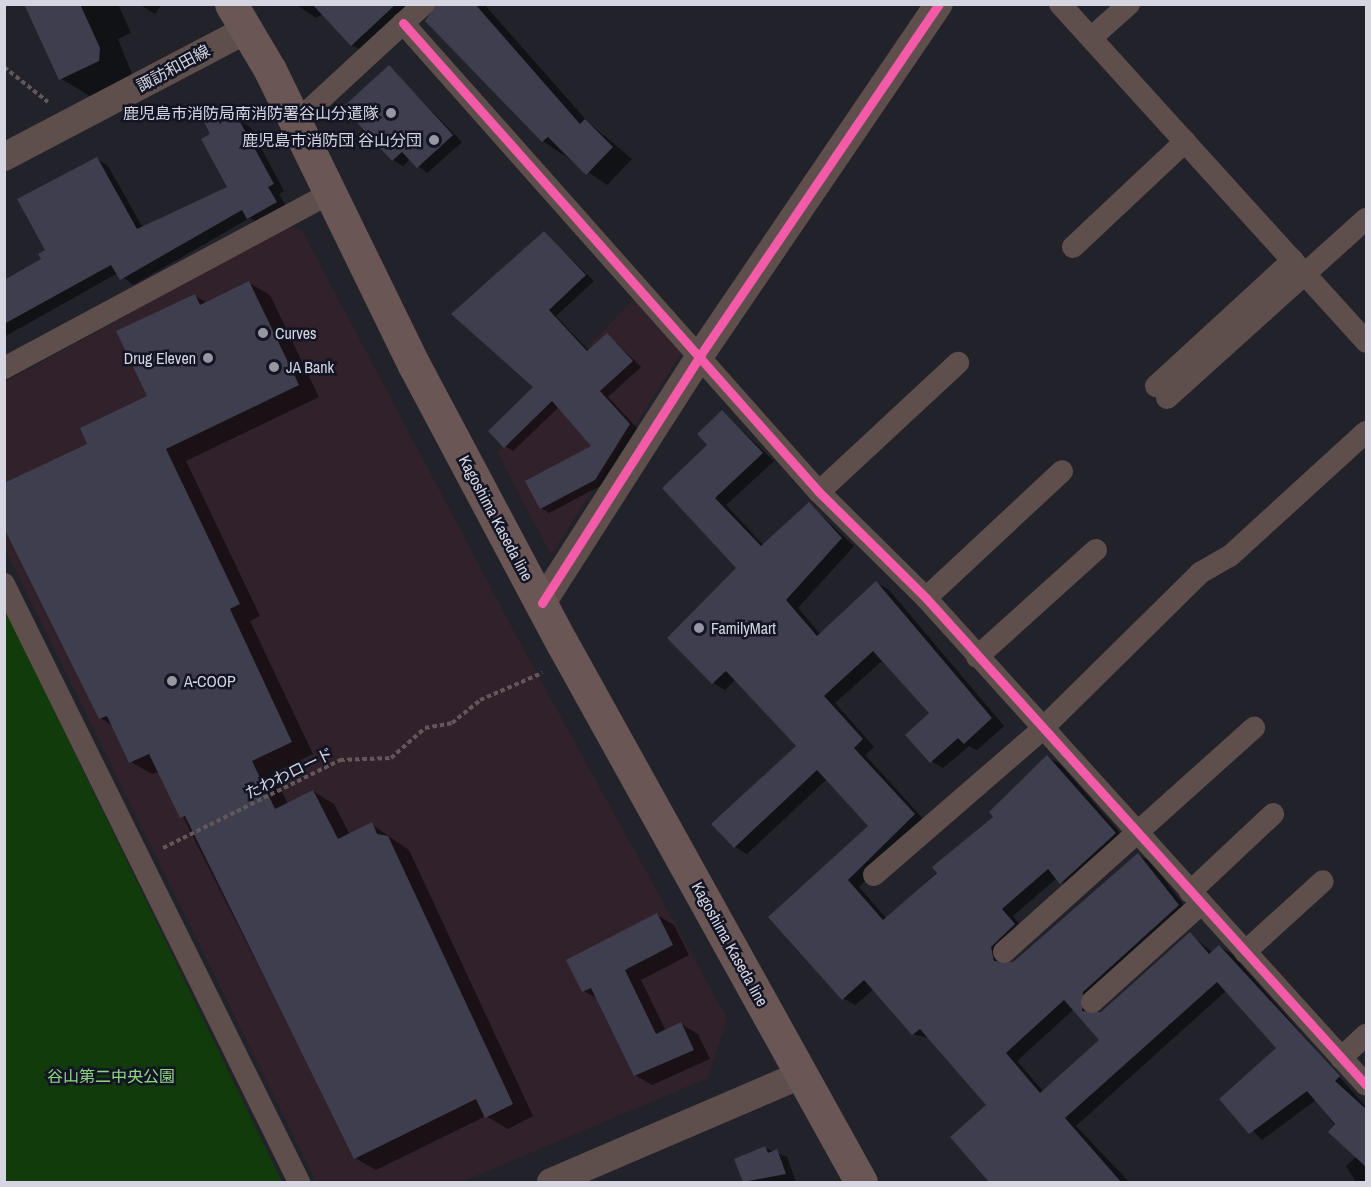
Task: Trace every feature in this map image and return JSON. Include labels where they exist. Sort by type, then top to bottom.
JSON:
[{"type":"main road","name":"Kagoshima Kaseda line","points":[[238,17],[542,603],[861,1182]]},
{"type":"street","points":[[295,123],[424,4]]},
{"type":"street","points":[[542,603],[701,354],[939,4]]},
{"type":"street","points":[[1060,4],[1364,334]]},
{"type":"street","points":[[1091,38],[1129,4]]},
{"type":"street","name":"諏訪和田線","points":[[4,157],[72,122],[238,17]]},
{"type":"street","points":[[403,23],[701,354],[819,492],[926,598],[1040,731],[1366,1085]]},
{"type":"street","points":[[1073,247],[1185,142]]},
{"type":"street","points":[[4,368],[329,194]]},
{"type":"street","points":[[1162,392],[1300,267],[1366,219]]},
{"type":"street","points":[[819,492],[958,363]]},
{"type":"street","points":[[874,874],[1040,731],[1200,573],[1230,556],[1366,432]]},
{"type":"street","points":[[926,598],[1062,471]]},
{"type":"street","points":[[977,657],[1096,550]]},
{"type":"street","points":[[4,584],[300,1182]]},
{"type":"street","points":[[1004,952],[1254,728]]},
{"type":"street","points":[[1092,1002],[1196,898],[1273,814]]},
{"type":"street","points":[[1245,952],[1323,881]]},
{"type":"street","points":[[1341,1058],[1366,1035]]},
{"type":"street","points":[[550,1182],[801,1076]]},
{"type":"path","points":[[4,67],[72,122]]},
{"type":"shaded area","points":[[289,226],[302,230],[524,650],[727,1018],[708,1078],[462,1182],[316,1182],[5,549],[5,382]]},
{"type":"shaded area","points":[[640,293],[687,345],[551,555],[497,452],[598,360],[588,346]]},
{"type":"green space","name":"谷山第二中央公園","points":[[5,609],[282,1182],[5,1182]]},
{"type":"building","points":[[24,4],[80,4],[100,48],[99,61],[59,80]]},
{"type":"building","points":[[312,4],[396,4],[351,46]]},
{"type":"building","points":[[437,4],[475,4],[580,124],[585,119],[613,147],[586,175],[548,137],[542,142],[425,21]]},
{"type":"building","name":"鹿児島市消防局南消防署谷山分遣隊","points":[[389,65],[453,135],[417,168],[402,152],[392,161],[343,107]]},
{"type":"building","points":[[225,110],[232,122],[238,118],[274,184],[268,187],[277,202],[247,219],[242,210],[120,280],[111,265],[4,324],[4,280],[41,259],[38,254],[45,250],[17,199],[97,157],[137,229],[227,187],[201,139],[210,134],[204,122]]},
{"type":"building","points":[[544,231],[586,275],[549,310],[587,351],[607,333],[633,361],[600,391],[630,424],[595,480],[540,509],[525,481],[591,446],[552,401],[504,448],[488,431],[533,387],[451,314]]},
{"type":"building","points":[[249,281],[299,385],[166,449],[240,604],[230,609],[292,742],[252,761],[275,809],[313,790],[338,839],[372,822],[377,834],[388,836],[513,1104],[485,1118],[476,1099],[354,1159],[185,816],[180,818],[149,754],[129,763],[107,716],[99,719],[4,528],[4,483],[87,444],[80,428],[147,396],[116,331],[195,294],[200,305]]},
{"type":"building","points":[[722,410],[763,453],[715,498],[761,546],[809,502],[842,538],[786,600],[817,636],[876,581],[992,718],[964,744],[958,738],[930,763],[905,735],[929,713],[873,651],[824,696],[863,739],[854,748],[915,814],[848,880],[883,920],[937,873],[932,867],[993,817],[989,812],[1047,755],[1116,833],[1060,884],[1048,869],[1002,909],[1015,924],[991,947],[994,961],[1013,962],[1138,853],[1179,905],[1083,992],[1082,1011],[1101,1012],[1190,932],[1209,954],[1219,945],[1340,1076],[1335,1081],[1366,1109],[1366,1167],[1328,1132],[1335,1124],[1307,1091],[1249,1134],[1219,1099],[1276,1048],[1217,982],[1065,1118],[1121,1182],[989,1182],[950,1137],[986,1105],[920,1029],[912,1035],[864,980],[842,1000],[768,917],[868,826],[817,770],[734,848],[711,824],[796,746],[726,671],[712,684],[667,638],[736,568],[662,488],[707,445],[697,434]],"holes":[[[1064,1000],[1099,1040],[1040,1093],[1006,1053]]]},
{"type":"building","points":[[657,913],[673,945],[625,970],[656,1034],[681,1022],[694,1050],[634,1076],[591,988],[582,992],[566,960]]},
{"type":"building","points":[[765,1146],[768,1153],[777,1149],[786,1174],[743,1182],[734,1159]]},
{"type":"cycle path","points":[[542,603],[701,354],[939,4]]},
{"type":"cycle path","points":[[403,23],[819,492],[926,598],[1366,1085]]},
{"type":"place","name":"鹿児島市消防局南消防署谷山分遣隊","points":[[391,113]]},
{"type":"place","name":"鹿児島市消防団 谷山分団","points":[[434,140]]},
{"type":"place","name":"Curves","points":[[263,333]]},
{"type":"place","name":"Drug Eleven","points":[[208,358]]},
{"type":"place","name":"JA Bank","points":[[274,367]]},
{"type":"place","name":"FamilyMart","points":[[699,628]]},
{"type":"place","name":"A-COOP","points":[[172,681]]}]
